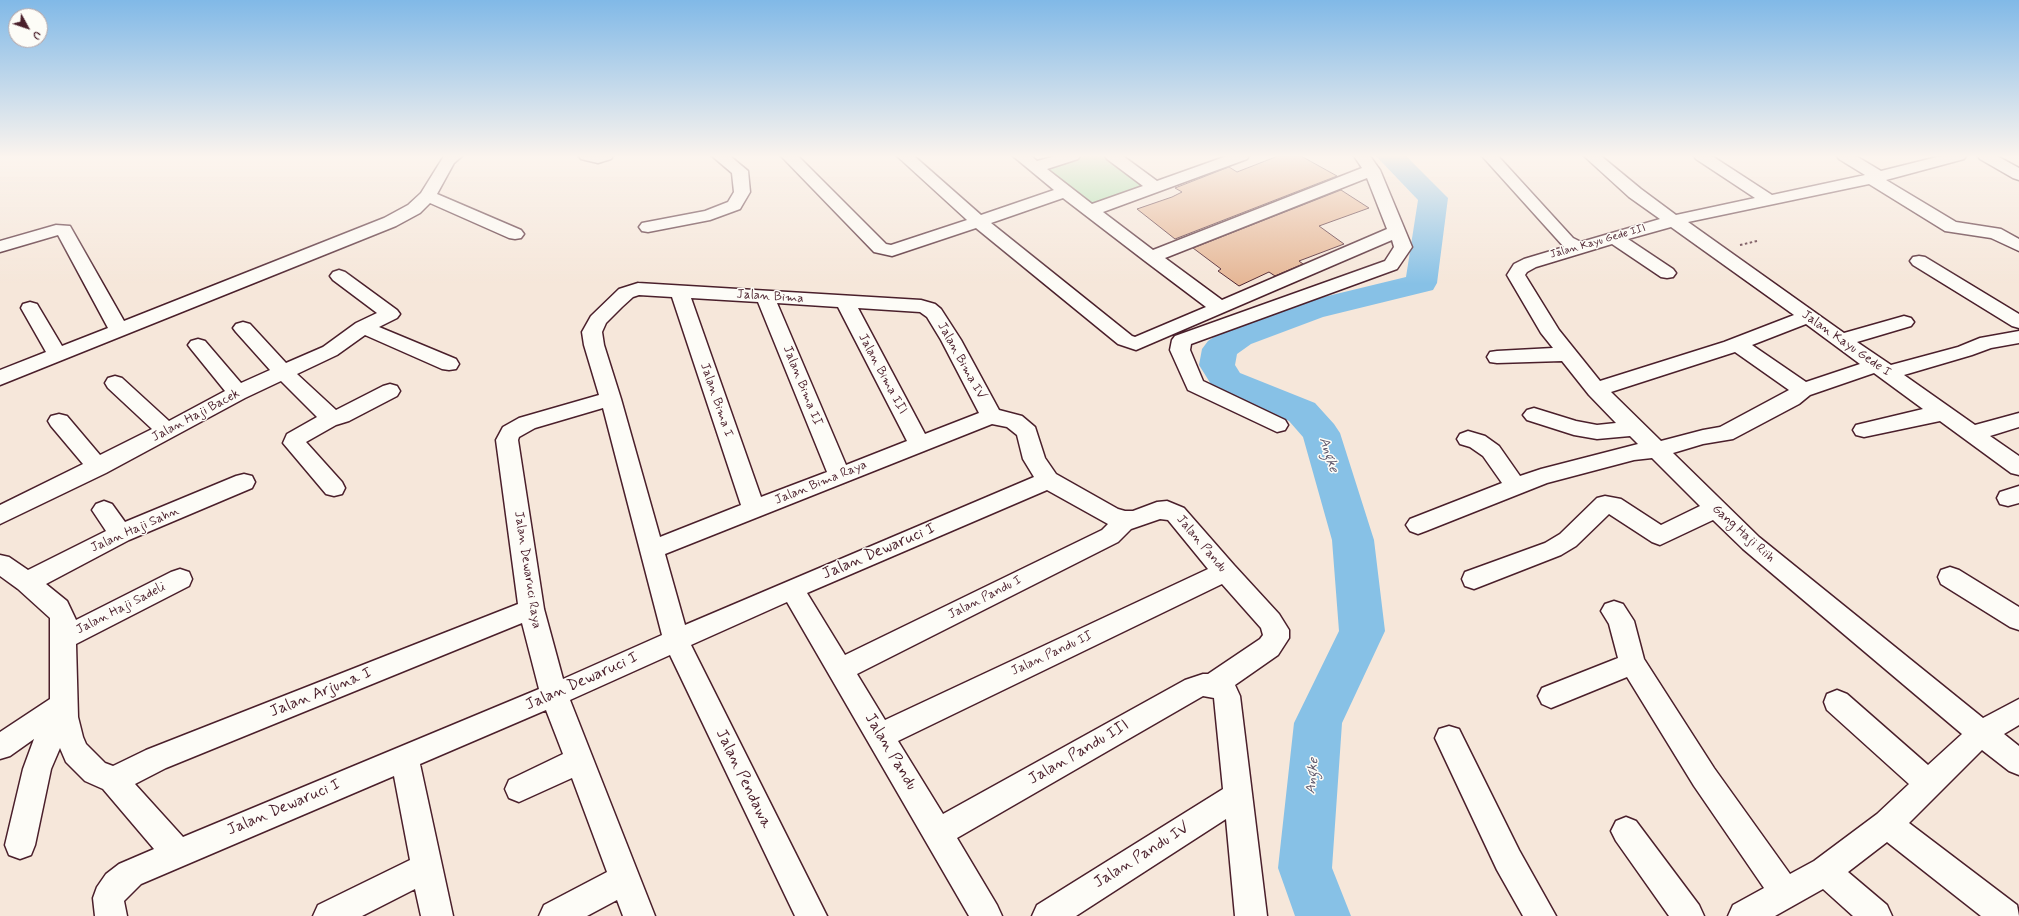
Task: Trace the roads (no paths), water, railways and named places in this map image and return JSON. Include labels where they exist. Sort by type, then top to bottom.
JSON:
[{"type":"street","points":[[0,378],[390,222],[414,209],[425,199]]},
{"type":"street","points":[[434,199],[515,234]]},
{"type":"street","points":[[648,227],[710,215],[734,205],[738,199]]},
{"type":"street","points":[[831,199],[880,248],[892,251],[903,249],[978,221],[1045,199]]},
{"type":"street","points":[[953,199],[978,221],[1130,343],[1141,343],[1396,232]]},
{"type":"street","points":[[1074,199],[1220,308]]},
{"type":"street","points":[[1090,211],[1121,199]]},
{"type":"street","points":[[1151,257],[1299,199]]},
{"type":"street","points":[[1277,425],[1195,385],[1180,350],[1182,340],[1391,265],[1403,247],[1383,199]]},
{"type":"street","points":[[1528,199],[1567,242],[1578,248]]},
{"type":"street","name":"Jalan Kayu Gede I","points":[[1644,199],[1675,220],[1807,317],[2019,466]]},
{"type":"street","name":"Jalan Kayu Gede III","points":[[1520,268],[1530,262],[1675,220],[1775,199]]},
{"type":"street","points":[[1907,199],[1951,227],[1995,233],[2019,246]]},
{"type":"street","points":[[0,247],[56,230],[64,230],[119,330]]},
{"type":"street","points":[[1614,238],[1667,273]]},
{"type":"street","points":[[1919,261],[2019,322]]},
{"type":"street","name":"Gang Haji Riih","points":[[1520,268],[1516,275],[1523,289],[1566,354],[1596,390],[1655,450],[1751,543],[2019,762]]},
{"type":"street","name":"Jalan Haji Bacek","points":[[0,515],[98,467],[238,394],[330,351],[363,327],[390,314],[339,276]]},
{"type":"street","name":"Jalan Bima","points":[[611,399],[594,344],[592,332],[598,320],[615,303],[626,294],[638,289],[765,296],[846,303],[921,306],[928,308]]},
{"type":"street","name":"Jalan Bima I","points":[[680,291],[754,509]]},
{"type":"street","name":"Jalan Bima II","points":[[765,296],[839,475]]},
{"type":"street","name":"Jalan Bima III","points":[[846,303],[919,444]]},
{"type":"street","points":[[30,308],[58,355]]},
{"type":"street","name":"Jalan Bima IV","points":[[928,308],[934,313],[951,340],[991,416]]},
{"type":"street","points":[[1596,390],[1737,344],[1807,317]]},
{"type":"street","points":[[1840,340],[1904,322]]},
{"type":"street","points":[[363,327],[450,364]]},
{"type":"street","points":[[242,328],[283,372],[328,415],[329,418]]},
{"type":"street","points":[[1418,525],[1540,477],[1634,452],[1655,450],[1703,437],[1725,434],[1792,398],[1803,390],[1882,369],[1965,351],[1987,342],[2010,338],[2019,351]]},
{"type":"street","points":[[1737,344],[1803,390]]},
{"type":"street","points":[[198,345],[238,394]]},
{"type":"street","points":[[1497,357],[1566,354]]},
{"type":"street","points":[[115,382],[167,431]]},
{"type":"street","points":[[334,488],[294,443],[295,439],[329,418],[342,416],[390,391]]},
{"type":"street","points":[[611,399],[676,641]]},
{"type":"street","name":"Jalan Dewaruci Raya","points":[[611,399],[527,423],[511,432],[507,440],[531,609],[554,695],[639,916]]},
{"type":"street","points":[[1864,430],[1929,415],[1945,413]]},
{"type":"street","points":[[1534,415],[1574,428],[1597,432],[1634,428]]},
{"type":"street","points":[[991,416],[1014,421],[1027,432],[1034,459],[1048,480],[1111,516],[1125,520]]},
{"type":"street","name":"Jalan Bima Raya","points":[[651,550],[991,416]]},
{"type":"street","points":[[1974,433],[2019,420]]},
{"type":"street","points":[[59,421],[98,467]]},
{"type":"street","points":[[1468,439],[1477,441],[1491,451],[1516,486]]},
{"type":"street","name":"Jalan Dewaruci I","points":[[111,916],[108,898],[117,885],[130,874],[554,695],[792,589],[1048,480]]},
{"type":"street","name":"Jalan Haji Sahn","points":[[27,582],[121,534],[244,482]]},
{"type":"street","points":[[1474,579],[1553,549],[1568,540],[1605,504],[1613,504],[1660,536],[1715,509]]},
{"type":"street","points":[[104,510],[121,534]]},
{"type":"street","name":"Jalan Pandu","points":[[1125,520],[1135,520],[1157,511],[1167,510],[1176,514],[1225,572],[1270,621],[1276,630],[1276,638],[1269,647],[1217,687]]},
{"type":"street","name":"Jalan Pandu I","points":[[840,670],[1110,536],[1125,520]]},
{"type":"street","points":[[0,564],[27,582],[58,608],[63,618],[62,639],[64,711],[69,738],[76,753],[95,772],[113,780],[177,853]]},
{"type":"street","name":"Jalan Pandu II","points":[[880,736],[1225,572]]},
{"type":"street","points":[[1950,577],[2019,620]]},
{"type":"street","name":"Jalan Haji Sadeli","points":[[62,639],[180,579]]},
{"type":"street","name":"Jalan Pandu","points":[[792,589],[986,916]]},
{"type":"street","name":"Jalan Arjuna I","points":[[113,780],[156,759],[531,609]]},
{"type":"street","points":[[1614,611],[1621,621],[1626,644],[1633,664],[1704,777],[1785,893]]},
{"type":"street","name":"Jalan Pendawa","points":[[676,641],[811,916]]},
{"type":"street","points":[[1551,696],[1633,664]]},
{"type":"street","name":"Jalan Pandu III","points":[[938,833],[1194,688],[1203,685],[1217,687]]},
{"type":"street","points":[[1217,687],[1227,696],[1251,916]]},
{"type":"street","points":[[1837,702],[1929,784]]},
{"type":"street","points":[[0,747],[64,711]]},
{"type":"street","points":[[20,845],[37,769],[44,748],[64,711]]},
{"type":"street","points":[[1744,916],[1825,871],[1887,824],[1982,733],[2019,711]]},
{"type":"street","points":[[1449,738],[1508,860],[1540,916]]},
{"type":"street","points":[[405,757],[426,868],[437,916]]},
{"type":"street","points":[[519,789],[580,760]]},
{"type":"street","name":"Jalan Pandu IV","points":[[1048,916],[1237,796]]},
{"type":"street","points":[[1887,824],[2006,916]]},
{"type":"street","points":[[1626,831],[1688,916]]},
{"type":"street","points":[[329,916],[426,868]]},
{"type":"street","points":[[1825,871],[1876,916]]},
{"type":"street","points":[[555,916],[625,879]]},
{"type":"waterway","name":"Angke","points":[[1323,916],[1305,868],[1318,723],[1362,631],[1353,540],[1321,433],[1302,412],[1227,381],[1217,365],[1220,349],[1239,336],[1311,310],[1421,283],[1433,199]]}]
